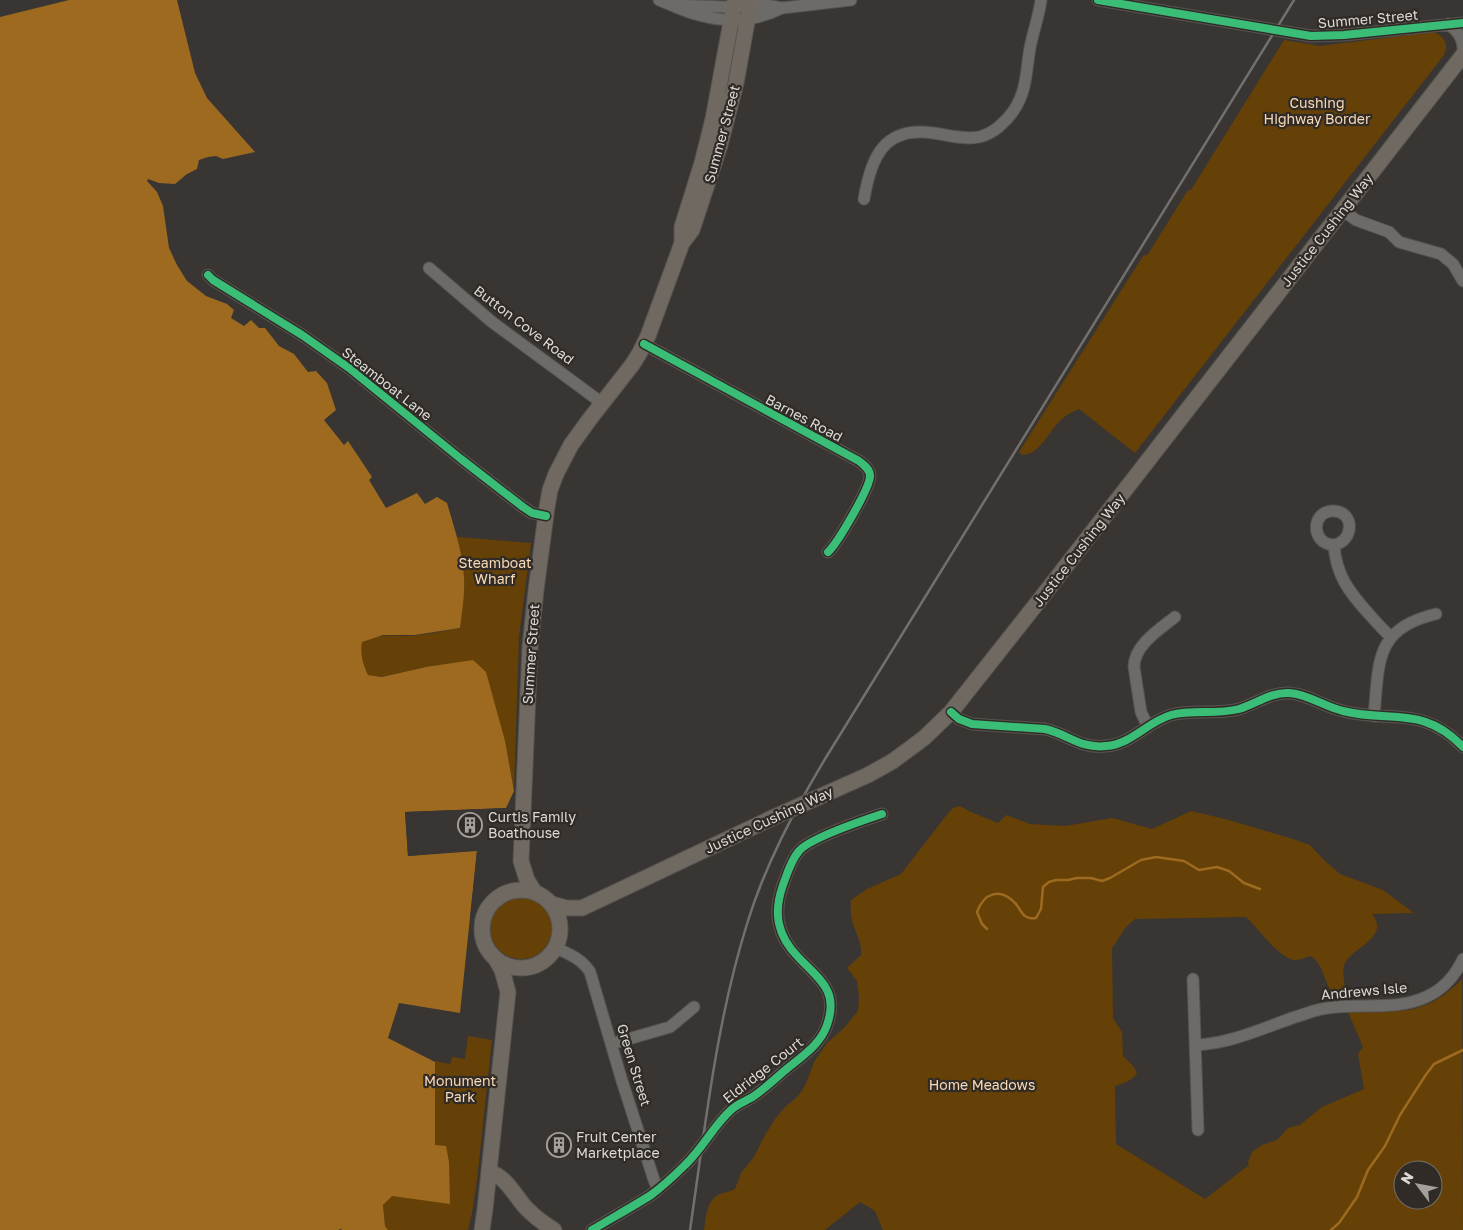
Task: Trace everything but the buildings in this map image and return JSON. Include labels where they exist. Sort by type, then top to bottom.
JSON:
[{"type":"main road","name":"Summer Street","points":[[534,891],[527,880],[521,861],[530,647],[546,516],[552,483],[560,463],[576,437],[632,365],[644,344],[682,243],[692,230],[720,146],[736,83],[749,8]]},
{"type":"main road","name":"Summer Street","points":[[682,243],[682,226],[702,163],[713,119],[734,9]]},
{"type":"main road","name":"Justice Cushing Way","points":[[558,941],[572,919],[582,908],[868,775],[898,758],[924,738],[951,712],[1463,53]]},
{"type":"main road","name":"Summer Street","points":[[500,894],[510,882],[521,861]]},
{"type":"main road","points":[[482,1230],[508,992],[502,970],[484,943],[481,930],[482,922],[488,906],[500,894],[512,891],[534,891],[544,896],[552,904],[558,918],[558,941],[551,955],[540,964],[527,968],[519,974],[508,992]]},
{"type":"main road","points":[[552,904],[566,908],[582,908]]},
{"type":"main road","points":[[495,958],[507,964],[527,968]]},
{"type":"main road","points":[[489,1172],[503,1179],[531,1213],[554,1230]]},
{"type":"street","points":[[659,0],[673,5],[734,9],[766,5],[782,8],[851,0]]},
{"type":"street","points":[[864,199],[868,174],[875,158],[882,148],[899,137],[922,132],[966,138],[979,137],[992,131],[1006,120],[1019,102],[1023,92],[1027,77],[1030,46],[1041,0]]},
{"type":"street","name":"Summer Street","points":[[1098,0],[1311,36],[1344,35],[1463,23]]},
{"type":"street","points":[[1448,24],[1461,36],[1463,53]]},
{"type":"street","points":[[1342,210],[1356,220],[1389,232],[1399,242],[1438,252],[1460,270],[1463,281]]},
{"type":"street","name":"Button Cove Road","points":[[429,268],[492,322],[602,402]]},
{"type":"street","name":"Steamboat Lane","points":[[208,275],[213,280],[302,335],[349,368],[461,459],[532,513],[546,516]]},
{"type":"street","name":"Barnes Road","points":[[644,344],[867,467],[870,475],[868,486],[838,540],[828,552]]},
{"type":"street","points":[[1334,545],[1338,568],[1347,587],[1360,604],[1391,636]]},
{"type":"street","points":[[1374,716],[1381,655],[1384,646],[1391,636],[1410,622],[1436,614]]},
{"type":"street","points":[[1148,727],[1141,712],[1134,660],[1139,650],[1148,640],[1175,617]]},
{"type":"street","points":[[951,712],[972,724],[1045,729],[1080,744],[1106,746],[1130,739],[1171,715],[1229,711],[1244,708],[1269,697],[1290,693],[1303,696],[1340,711],[1360,715],[1410,718],[1430,723],[1448,733],[1463,747]]},
{"type":"street","name":"Eldridge Court","points":[[658,1189],[694,1156],[729,1112],[759,1092],[812,1048],[823,1033],[829,1016],[830,997],[822,980],[798,957],[785,939],[779,926],[777,915],[780,895],[790,868],[801,849],[821,837],[882,814]]},
{"type":"street","name":"Green Street","points":[[558,941],[581,961],[590,972],[658,1189]]},
{"type":"street","name":"Andrews Isle","points":[[1195,1045],[1222,1042],[1323,1008],[1393,1005],[1417,1000],[1435,992],[1448,982],[1463,959]]},
{"type":"street","points":[[1193,979],[1198,1130]]},
{"type":"street","points":[[612,1044],[667,1028],[694,1007]]},
{"type":"street","points":[[592,1230],[658,1189]]},
{"type":"green space","name":"Cushing Highway Border","points":[[1433,32],[1445,40],[1444,55],[1135,453],[1079,409],[1061,420],[1043,443],[1028,454],[1022,455],[1019,452],[1143,256],[1148,254],[1188,190],[1191,190],[1284,40],[1320,46]]},
{"type":"green space","name":"Steamboat Wharf","points":[[457,537],[531,543],[519,637],[514,791],[508,759],[426,667],[382,677],[368,675],[361,659],[362,642],[374,637],[408,636],[460,628],[463,582]]},
{"type":"green space","name":"Home Meadows","points":[[960,806],[998,823],[1006,815],[1030,824],[1065,826],[1112,818],[1152,829],[1191,811],[1225,819],[1310,845],[1340,874],[1383,890],[1414,913],[1372,914],[1377,922],[1377,929],[1369,941],[1349,957],[1345,963],[1343,973],[1345,990],[1337,992],[1332,992],[1315,959],[1310,956],[1296,960],[1288,958],[1275,948],[1246,917],[1135,919],[1126,927],[1112,948],[1113,1018],[1122,1032],[1123,1056],[1137,1073],[1125,1083],[1115,1086],[1116,1144],[1205,1199],[1249,1165],[1248,1162],[1252,1152],[1262,1145],[1277,1140],[1288,1128],[1300,1125],[1322,1107],[1364,1089],[1358,1054],[1363,1047],[1348,1012],[1409,1010],[1435,1001],[1462,979],[1463,1230],[883,1230],[875,1211],[860,1202],[825,1230],[704,1230],[709,1205],[712,1200],[720,1194],[735,1189],[741,1173],[754,1157],[775,1119],[802,1091],[814,1062],[820,1053],[827,1043],[844,1028],[858,1011],[857,981],[847,968],[861,955],[860,943],[853,924],[851,900],[867,889],[901,874],[953,808]]},
{"type":"green space","points":[[515,897],[527,897],[543,906],[550,916],[552,928],[550,940],[543,950],[527,959],[515,959],[504,954],[495,945],[490,934],[490,922],[495,911],[504,902]]},
{"type":"green space","name":"Monument Park","points":[[468,1036],[492,1040],[477,1180],[468,1230],[388,1230],[385,1226],[383,1205],[435,1146],[435,1061],[450,1064],[452,1057],[465,1059]]},
{"type":"shaded area","points":[[69,0],[177,0],[195,73],[207,98],[255,152],[223,159],[216,156],[199,160],[197,169],[187,174],[175,184],[159,183],[148,179],[147,181],[157,192],[163,206],[169,248],[177,265],[187,281],[206,296],[227,304],[234,310],[231,318],[244,326],[251,320],[259,328],[265,328],[279,346],[294,354],[308,372],[316,371],[327,383],[336,410],[324,420],[344,445],[348,441],[372,477],[369,480],[386,508],[417,493],[425,504],[437,497],[447,503],[458,540],[464,584],[460,628],[415,635],[383,635],[362,642],[361,647],[362,659],[368,675],[382,677],[426,667],[473,660],[486,672],[505,741],[514,791],[506,808],[405,812],[408,856],[477,850],[460,1013],[399,1003],[388,1038],[435,1062],[435,1145],[446,1146],[449,1162],[450,1204],[392,1196],[383,1205],[385,1226],[388,1230],[0,1230],[0,17]]},
{"type":"pier","points":[[509,808],[506,811],[407,814],[410,853],[479,849],[472,919],[470,919],[477,851],[408,856],[405,812]]},
{"type":"waterway","points":[[987,929],[982,924],[977,912],[984,900],[993,894],[1004,895],[1025,916],[1036,918],[1041,909],[1043,887],[1049,882],[1077,878],[1091,878],[1102,881],[1141,860],[1156,857],[1184,861],[1199,870],[1217,867],[1229,871],[1244,883],[1260,889]]},
{"type":"waterway","points":[[1331,1230],[1339,1223],[1357,1197],[1368,1170],[1385,1146],[1400,1115],[1425,1076],[1434,1064],[1463,1050]]},
{"type":"railway","points":[[690,1230],[712,1076],[727,999],[736,961],[754,902],[781,839],[825,759],[1294,0]]},
{"type":"cycle path","points":[[1098,0],[1311,36],[1344,35],[1463,23]]},
{"type":"cycle path","points":[[208,275],[213,280],[302,335],[349,368],[523,507],[532,513],[546,516]]},
{"type":"cycle path","points":[[644,344],[859,461],[866,467],[870,476],[865,492],[845,528],[828,552]]},
{"type":"cycle path","points":[[951,712],[959,719],[972,724],[1045,729],[1081,743],[1106,746],[1124,741],[1162,718],[1171,715],[1188,712],[1230,711],[1276,694],[1289,693],[1303,696],[1343,711],[1420,720],[1434,725],[1463,747]]},
{"type":"cycle path","points":[[592,1230],[660,1188],[691,1158],[731,1110],[751,1098],[808,1051],[824,1032],[830,1013],[831,1003],[829,995],[820,980],[792,950],[782,933],[778,915],[780,895],[791,863],[805,846],[838,830],[882,814]]},
{"type":"place","name":"Curtis Family Boathouse","points":[[470,825]]},
{"type":"place","name":"Fruit Center Marketplace","points":[[559,1145]]}]
